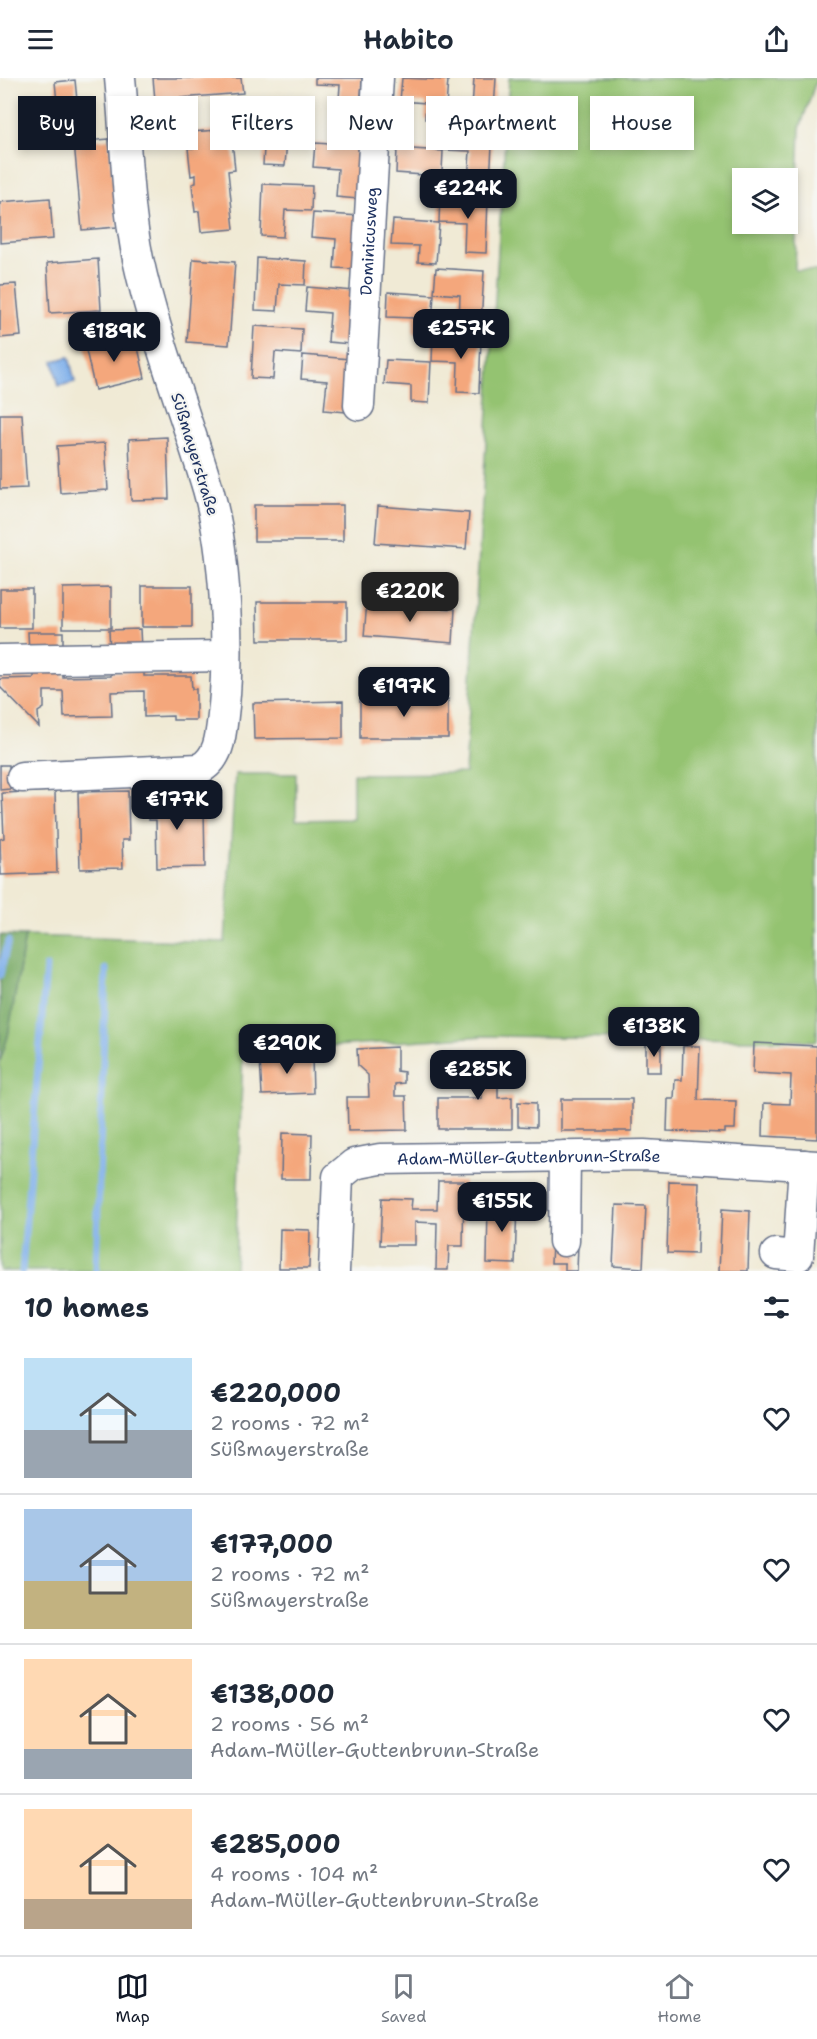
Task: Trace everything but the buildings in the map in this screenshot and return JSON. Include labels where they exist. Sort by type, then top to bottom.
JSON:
[{"type":"street","name":"Süßmayerstraße","points":[[22,777],[199,769],[210,764],[217,753],[223,712],[225,656],[220,541],[208,491],[156,328],[138,258],[120,78]]},
{"type":"street","name":"Dominicusweg","points":[[359,405],[378,78]]},
{"type":"street","points":[[0,660],[225,656]]},
{"type":"street","name":"Adam-Müller-Guttenbrunn-Straße","points":[[334,1271],[338,1177],[354,1164],[380,1159],[644,1155],[810,1165]]},
{"type":"street","points":[[564,1240],[566,1156]]},
{"type":"street","points":[[776,1254],[798,1256],[810,1165]]},
{"type":"green space","points":[[509,78],[817,78],[800,128],[798,185],[798,168],[732,168],[732,234],[796,234],[795,270],[817,271],[817,1041],[485,1036],[243,1052],[235,1271],[0,1271],[0,1061],[8,1036],[25,936],[225,942],[235,774],[296,774],[296,820],[353,819],[353,774],[465,773],[504,150],[578,150],[578,96],[508,96]]},
{"type":"green space","points":[[0,935],[25,936],[8,1036],[0,1061]]},
{"type":"water","points":[[69,357],[75,382],[59,386],[53,361]]},
{"type":"waterway","points":[[0,975],[8,941]]},
{"type":"waterway","points":[[22,1271],[46,967]]},
{"type":"waterway","points":[[96,1271],[106,969]]}]
